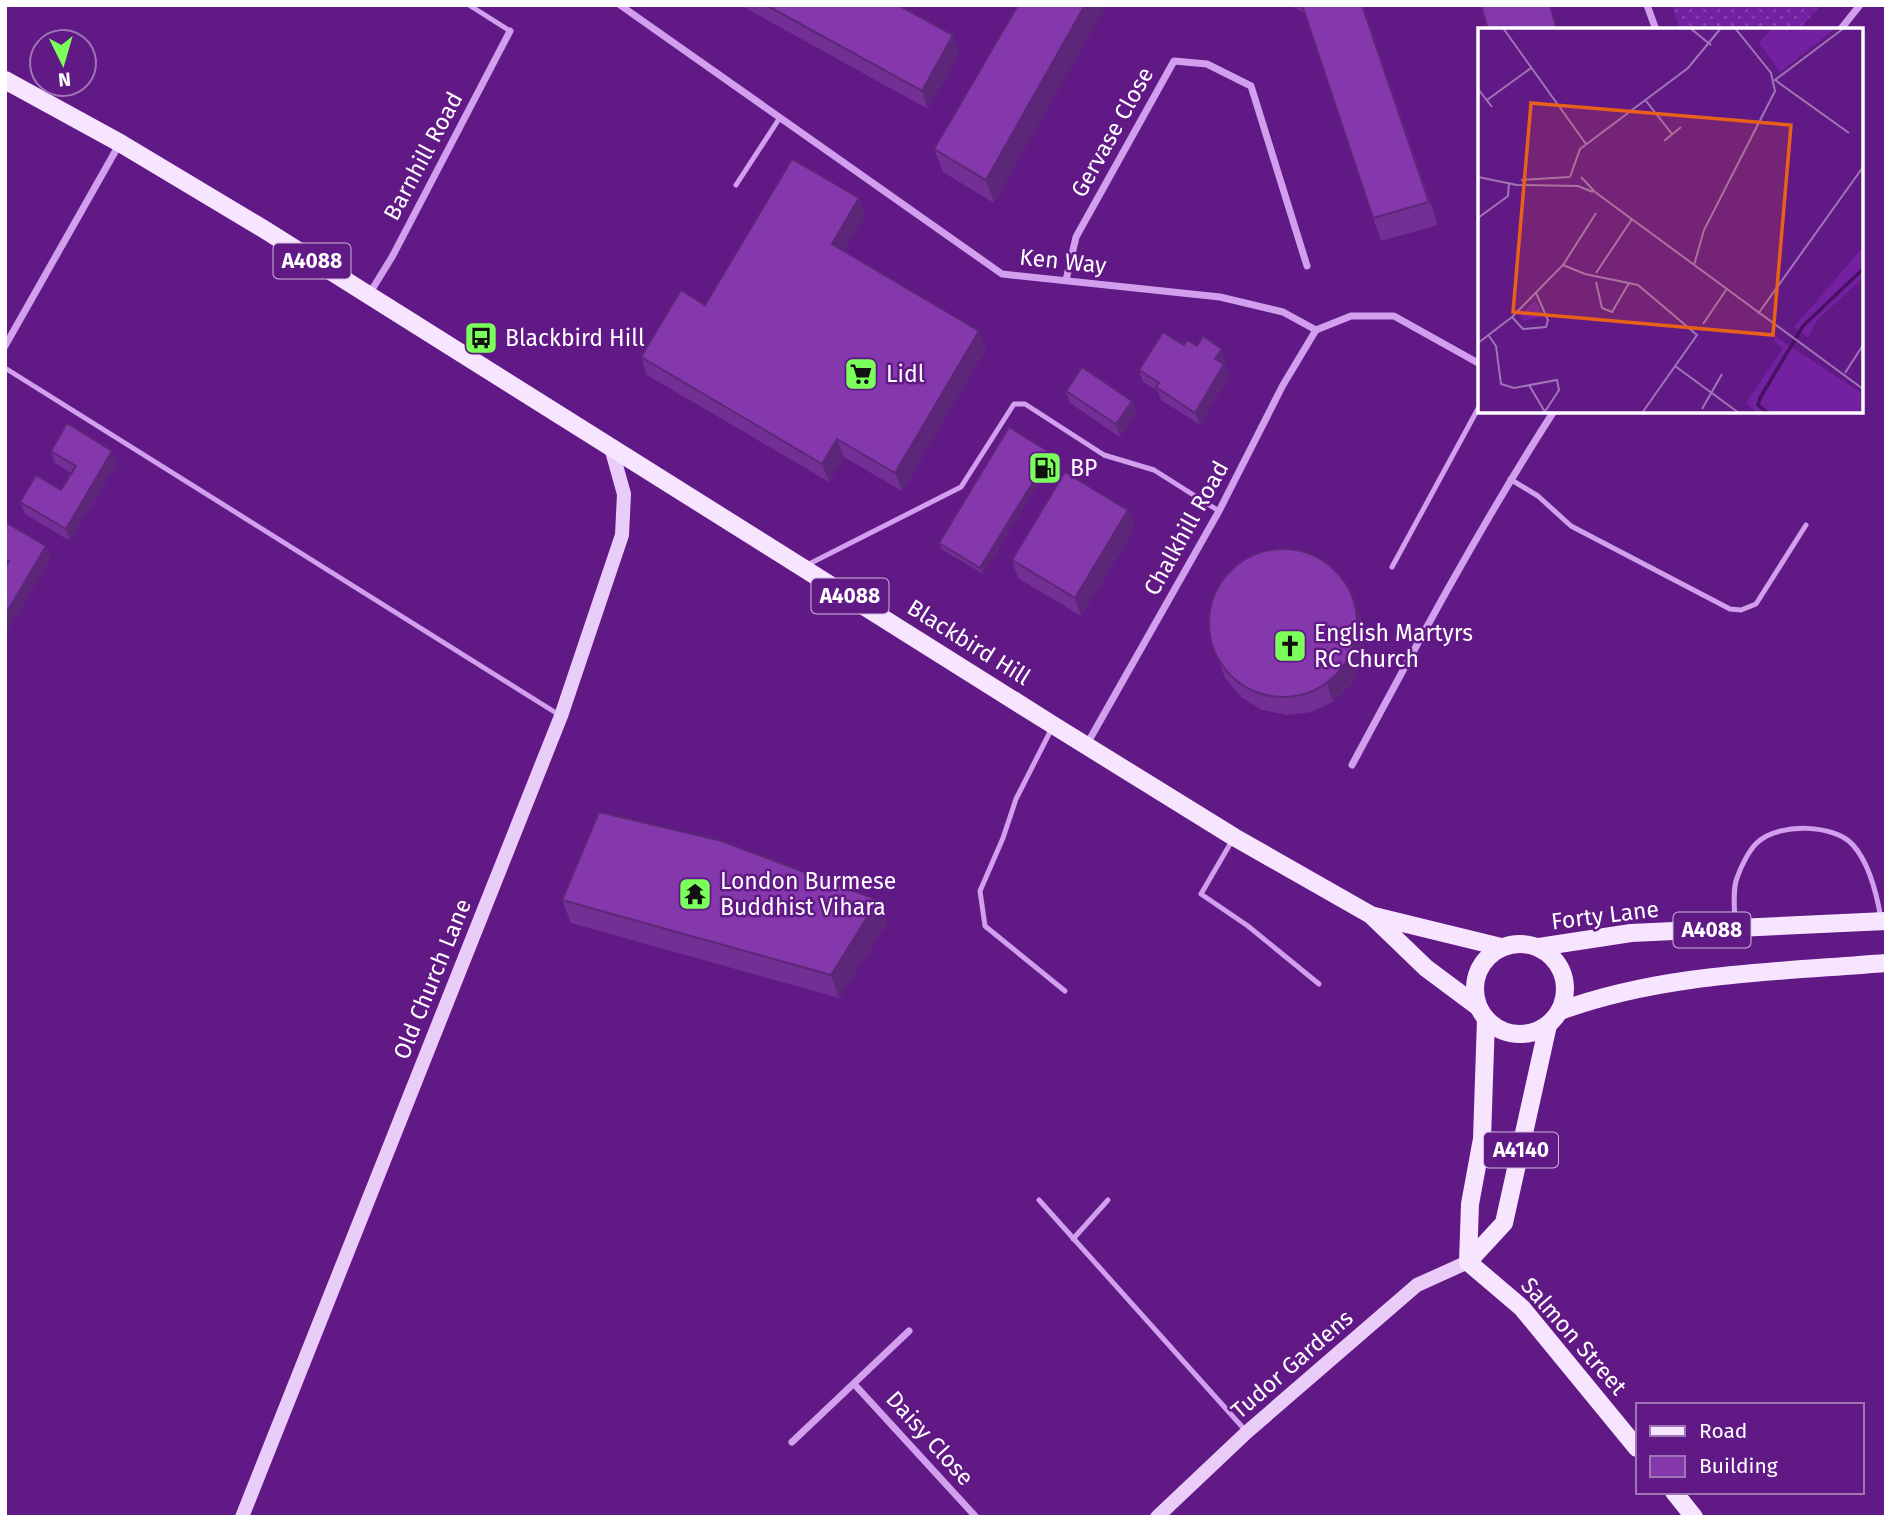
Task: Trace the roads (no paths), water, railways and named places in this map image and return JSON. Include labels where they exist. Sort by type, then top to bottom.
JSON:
[{"type":"main road","name":"Blackbird Hill","points":[[5,80],[120,143],[612,451],[804,566],[1234,837],[1371,915],[1426,968],[1481,1012]]},
{"type":"main road","name":"Old Church Lane","points":[[242,1517],[561,716],[578,657],[622,534],[624,494],[612,451]]},
{"type":"main road","name":"Blackbird Hill","points":[[1371,915],[1501,947]]},
{"type":"main road","name":"Forty Lane","points":[[1539,947],[1632,933],[1884,921]]},
{"type":"main road","points":[[1520,943],[1539,947],[1555,959],[1564,976],[1566,994],[1554,1018],[1532,1033],[1514,1035],[1499,1030],[1481,1012],[1474,989],[1477,973],[1485,959],[1501,947],[1520,943]]},
{"type":"main road","name":"A4088","points":[[1554,1018],[1589,1001],[1660,984],[1749,973],[1886,963]]},
{"type":"main road","name":"A4140","points":[[1468,1262],[1470,1204],[1482,1139],[1481,1012]]},
{"type":"main road","name":"A4140","points":[[1468,1262],[1504,1223],[1554,1018]]},
{"type":"main road","name":"Tudor Gardens","points":[[1157,1517],[1247,1432],[1417,1285],[1468,1262]]},
{"type":"main road","name":"Salmon Street","points":[[1468,1262],[1522,1308],[1636,1447]]},
{"type":"main road","points":[[1676,1494],[1694,1517]]},
{"type":"street","name":"Ken Way","points":[[620,5],[1002,274],[1220,297],[1283,312],[1316,330]]},
{"type":"street","points":[[1647,5],[1656,28]]},
{"type":"street","points":[[1842,28],[1860,5]]},
{"type":"street","name":"Barnhill Road","points":[[368,296],[392,257],[510,31]]},
{"type":"street","name":"Gervase Close","points":[[1066,280],[1076,237],[1174,61],[1207,64],[1251,86],[1307,266]]},
{"type":"street","points":[[5,346],[120,143]]},
{"type":"street","points":[[1316,330],[1351,316],[1394,316],[1478,363]]},
{"type":"street","name":"Chalkhill Road","points":[[1087,744],[1219,511],[1283,385],[1316,330]]},
{"type":"street","points":[[1352,765],[1510,479],[1552,413]]},
{"type":"street","name":"Daisy Close","points":[[792,1442],[909,1331]]},
{"type":"street","name":"Daisy Close","points":[[855,1385],[976,1517]]},
{"type":"lane","points":[[469,5],[510,31]]},
{"type":"lane","points":[[736,185],[779,119]]},
{"type":"lane","points":[[5,368],[561,716]]},
{"type":"lane","points":[[804,566],[961,487],[1014,404],[1025,404],[1104,455],[1154,470],[1219,511]]},
{"type":"lane","points":[[1392,568],[1478,408]]},
{"type":"lane","points":[[1510,479],[1538,496],[1571,526],[1730,609],[1741,610],[1756,604],[1806,525]]},
{"type":"lane","points":[[1053,725],[1016,799],[1003,838],[980,891],[985,926],[1065,991]]},
{"type":"lane","points":[[1735,929],[1736,879],[1754,846],[1761,839],[1773,834],[1812,827],[1840,834],[1855,847],[1877,891],[1884,921]]},
{"type":"lane","points":[[1234,837],[1201,894],[1248,926],[1319,984]]},
{"type":"lane","points":[[1038,1200],[1247,1432]]},
{"type":"lane","points":[[1073,1239],[1108,1200]]},
{"type":"place","name":"Blackbird Hill","points":[[481,338]]},
{"type":"place","name":"Lidl","points":[[861,374]]},
{"type":"place","name":"BP","points":[[1045,468]]},
{"type":"place","name":"English Martyrs RC Church","points":[[1290,646]]},
{"type":"place","name":"London Burmese Buddhist Vihara","points":[[695,894]]}]
